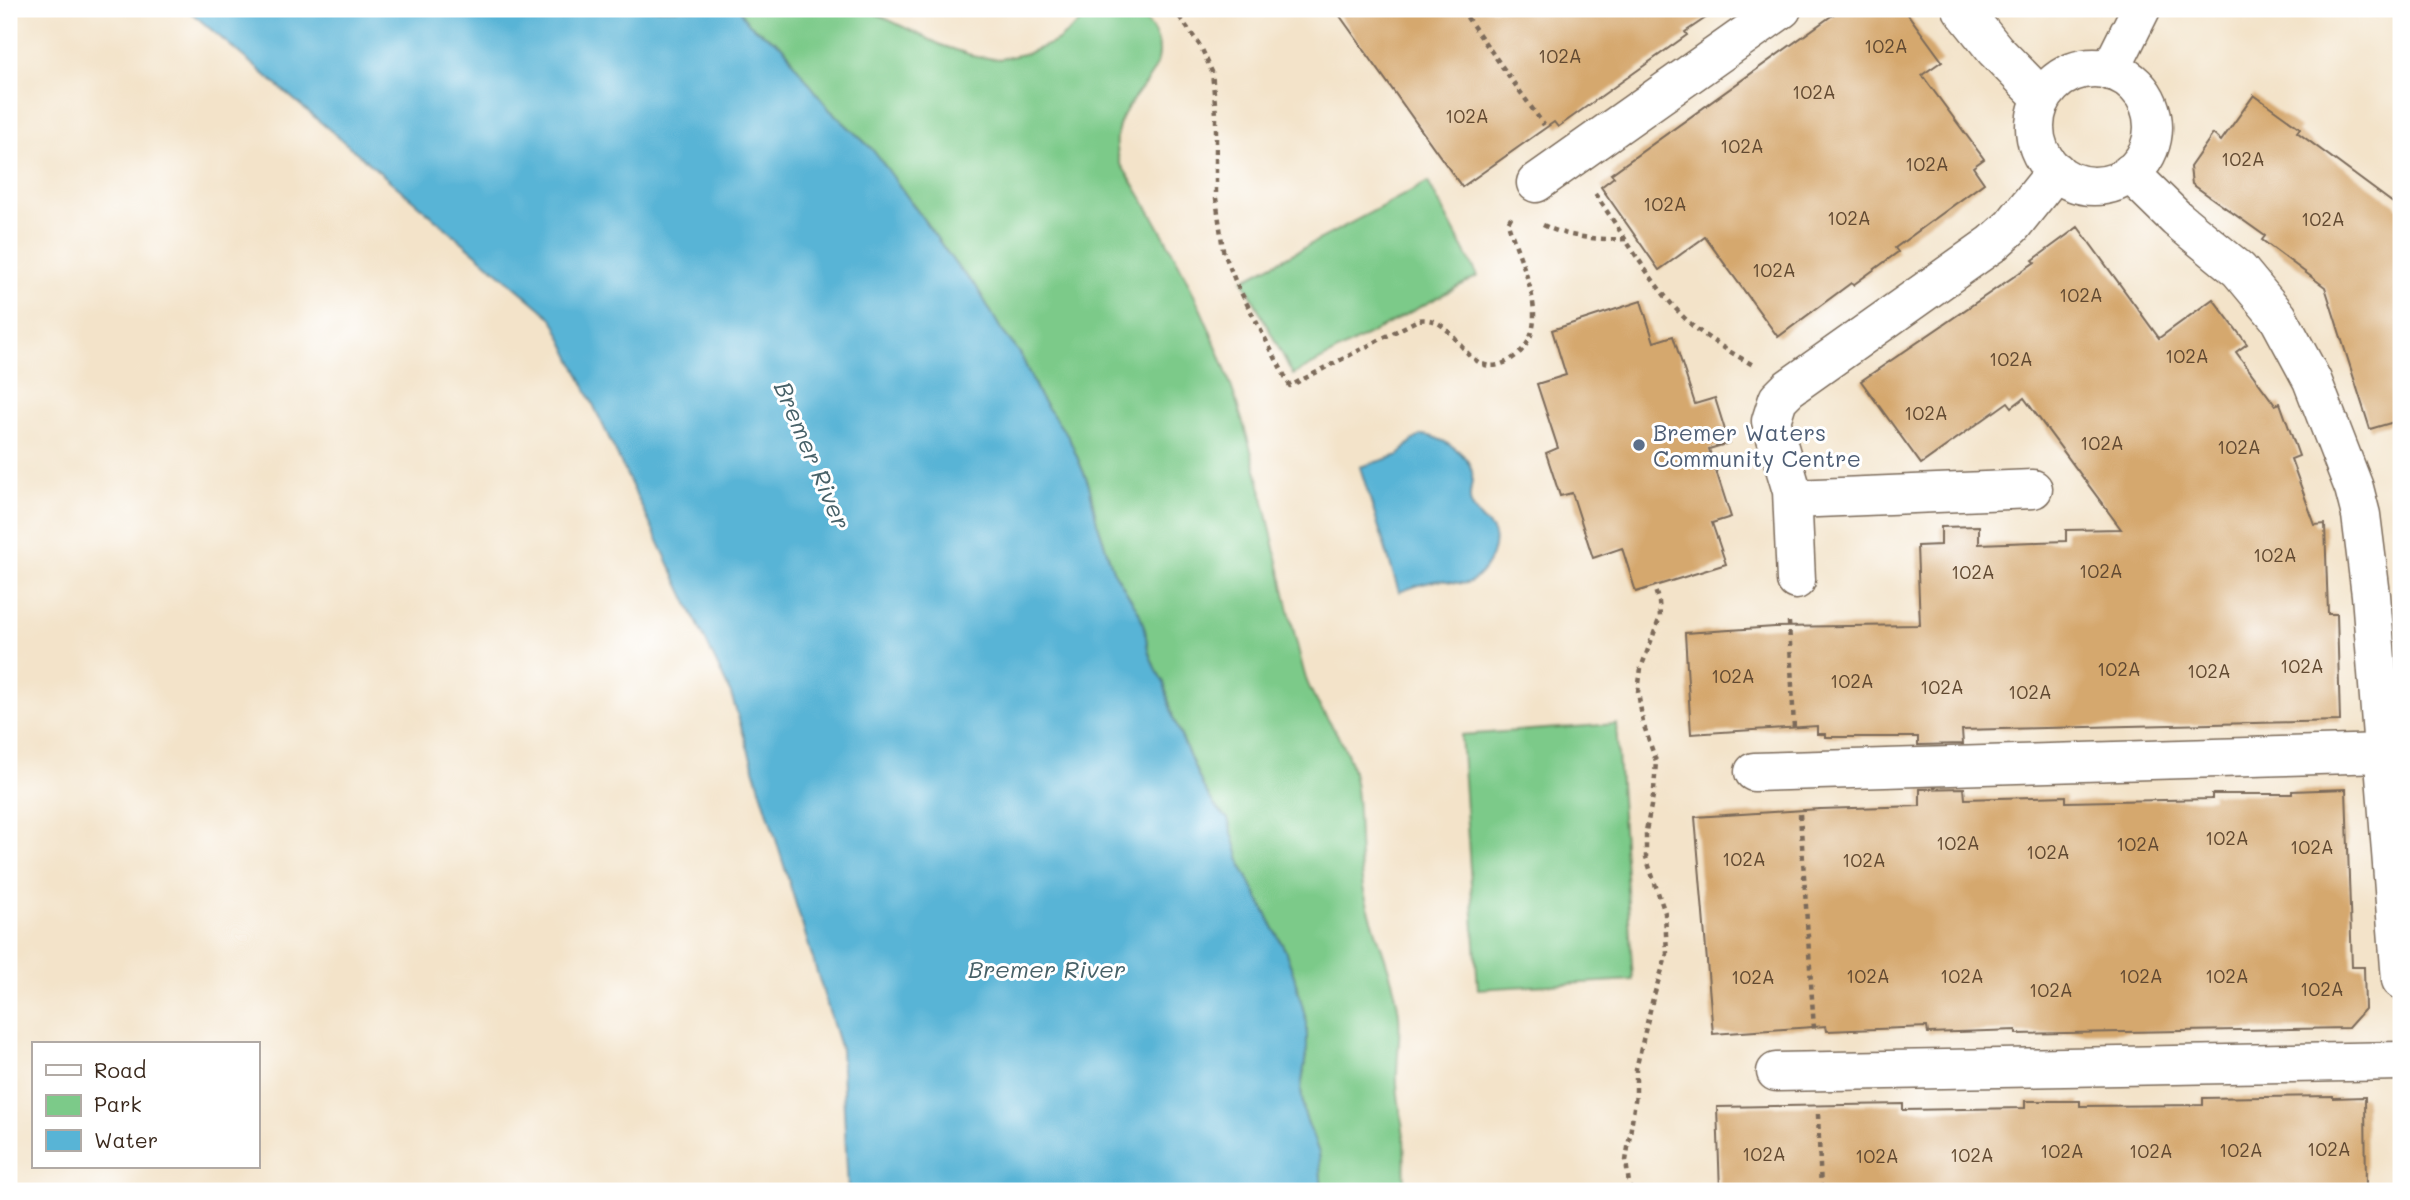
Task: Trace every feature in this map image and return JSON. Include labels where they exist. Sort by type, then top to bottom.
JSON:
[{"type":"street","points":[[1527,198],[1570,159],[1782,9]]},
{"type":"street","points":[[1962,9],[1994,50],[2042,98]]},
{"type":"street","points":[[2110,71],[2141,9]]},
{"type":"street","points":[[2090,67],[2110,71],[2134,84],[2145,98],[2151,116],[2152,134],[2143,160],[2130,173],[2105,185],[2085,185],[2067,179],[2042,155],[2036,139],[2035,115],[2042,98],[2055,82],[2071,72],[2090,67]]},
{"type":"street","points":[[1796,580],[1793,499],[1771,421],[1774,407],[1784,392],[1992,244],[2012,226],[2056,171]]},
{"type":"street","points":[[2130,173],[2177,219],[2228,260],[2249,281],[2285,328],[2312,380],[2345,463],[2361,515],[2371,596],[2401,980]]},
{"type":"street","points":[[1793,499],[2033,489]]},
{"type":"street","points":[[1754,772],[2383,753]]},
{"type":"street","points":[[1776,1072],[2401,1061]]},
{"type":"path","points":[[1174,9],[1201,47],[1212,72],[1216,114],[1216,198],[1223,250],[1236,283],[1290,386],[1422,319],[1437,320],[1466,352],[1484,365],[1499,365],[1515,356],[1529,341],[1535,324],[1526,276],[1508,223],[1527,198]]},
{"type":"path","points":[[1461,9],[1653,279],[1690,323],[1758,369],[1784,392]]},
{"type":"path","points":[[1535,221],[1576,236],[1604,240],[1627,239]]},
{"type":"path","points":[[1796,580],[1789,625],[1794,730],[1809,771],[1801,806],[1800,828],[1817,1071],[1821,1191]]},
{"type":"path","points":[[1630,1191],[1626,1161],[1636,1094],[1636,1069],[1667,954],[1665,913],[1646,857],[1646,831],[1654,791],[1656,761],[1643,723],[1638,692],[1641,668],[1660,617],[1654,587]]},
{"type":"green space","points":[[740,9],[866,9],[941,45],[977,57],[1000,59],[1028,53],[1057,41],[1096,9],[1136,9],[1154,33],[1159,50],[1157,63],[1119,126],[1117,143],[1120,163],[1175,256],[1220,355],[1252,454],[1308,685],[1342,743],[1352,768],[1357,798],[1363,887],[1390,973],[1399,1012],[1397,1083],[1404,1137],[1405,1191],[1322,1191],[1319,1153],[1304,1113],[1301,1089],[1307,1048],[1307,1023],[1294,976],[1285,950],[1242,867],[1228,819],[1204,789],[1173,718],[1164,683],[1148,650],[1145,630],[1113,570],[1097,522],[1089,485],[1069,438],[1040,397],[1020,353],[1002,331],[976,286],[959,269],[888,170],[871,148],[830,110],[788,52],[750,25]]},
{"type":"green space","points":[[1428,182],[1478,276],[1293,375],[1243,280]]},
{"type":"green space","points":[[1616,724],[1633,980],[1478,989],[1461,735]]},
{"type":"water","name":"Bremer River","points":[[187,9],[740,9],[750,25],[788,52],[830,110],[871,148],[959,269],[976,286],[1002,331],[1020,353],[1040,397],[1069,438],[1089,485],[1097,522],[1113,570],[1139,612],[1148,650],[1164,683],[1173,718],[1204,789],[1228,819],[1242,867],[1285,950],[1294,976],[1307,1023],[1307,1048],[1301,1089],[1304,1113],[1319,1153],[1322,1191],[848,1191],[841,1050],[731,694],[552,318]]},
{"type":"water","points":[[1422,435],[1437,438],[1452,446],[1465,458],[1472,472],[1471,504],[1491,529],[1494,548],[1485,568],[1471,581],[1435,581],[1399,592],[1360,467],[1399,455]]},
{"type":"building","points":[[1335,9],[1719,9],[1558,127],[1554,122],[1462,187]]},
{"type":"building","points":[[1841,9],[1904,9],[1942,61],[1922,75],[1984,159],[1973,167],[1984,183],[1895,248],[1898,252],[1778,337],[1705,237],[1659,270],[1601,187],[1614,177],[1611,174]]},
{"type":"building","points":[[2254,95],[2300,128],[2297,132],[2401,209],[2401,420],[2370,429],[2325,287],[2262,240],[2265,236],[2192,184],[2190,167],[2213,134],[2221,141]]},
{"type":"building","points":[[2078,227],[2159,338],[2213,299],[2247,344],[2236,352],[2275,405],[2280,403],[2299,456],[2291,459],[2315,525],[2325,524],[2328,614],[2337,614],[2340,721],[1962,730],[1963,744],[1918,745],[1918,737],[1825,737],[1825,734],[1817,734],[1817,726],[1691,734],[1685,633],[1775,627],[1920,625],[1917,546],[1941,545],[1941,527],[1979,526],[1979,544],[2066,541],[2066,530],[2121,529],[2024,398],[2012,407],[2008,402],[1921,464],[1861,381],[2035,262],[2033,260]]},
{"type":"building","name":"Bremer Waters Community Centre","points":[[1641,301],[1654,342],[1673,336],[1695,404],[1715,398],[1729,443],[1709,449],[1731,517],[1712,523],[1726,564],[1636,592],[1622,548],[1593,558],[1572,493],[1560,496],[1546,453],[1558,448],[1537,384],[1566,375],[1552,330]]},
{"type":"building","points":[[1964,788],[1965,799],[2066,796],[2066,802],[2212,799],[2212,794],[2292,794],[2292,791],[2346,789],[2352,967],[2364,967],[2365,1009],[2348,1028],[2016,1034],[2016,1030],[1928,1033],[1927,1027],[1827,1031],[1826,1026],[1713,1034],[1695,817],[1920,806],[1920,789]]},
{"type":"building","points":[[2365,1097],[2366,1191],[1720,1191],[1717,1107],[1903,1104],[1903,1110],[2025,1108],[2025,1101],[2080,1101],[2080,1106],[2203,1105],[2203,1098]]},
{"type":"place","name":"Bremer Waters Community Centre","points":[[1639,445]]}]
